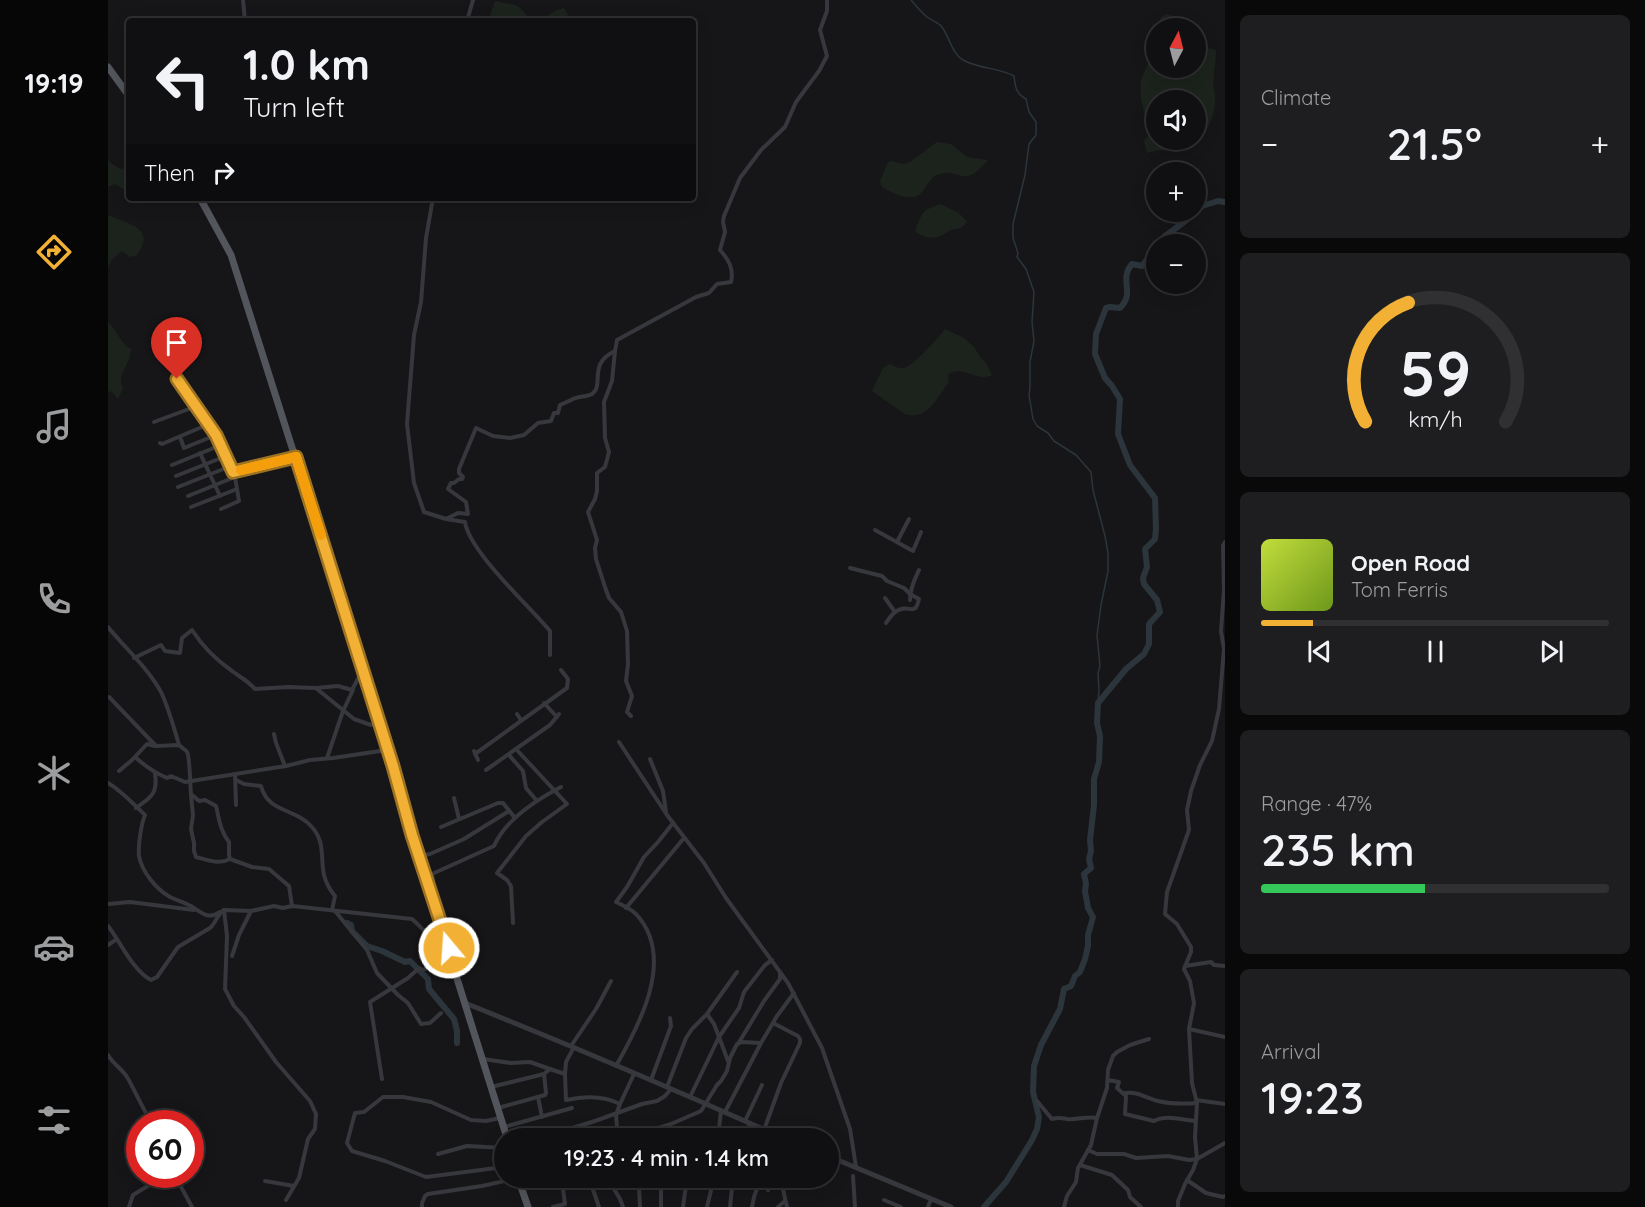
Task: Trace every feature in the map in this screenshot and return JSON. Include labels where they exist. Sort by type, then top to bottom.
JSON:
[{"type":"main road","points":[[108,67],[126,92]]},
{"type":"main road","points":[[202,201],[231,255],[380,724],[503,1128]]},
{"type":"main road","points":[[521,1188],[528,1207]]},
{"type":"street","points":[[243,0],[245,18]]},
{"type":"street","points":[[468,18],[473,0]]},
{"type":"street","points":[[631,716],[627,712],[632,696],[626,681],[627,631],[621,612],[609,598],[605,587],[596,559],[597,540],[588,512],[597,491],[597,473],[605,467],[609,452],[605,438],[604,402],[612,381],[617,340],[696,297],[709,293],[717,284],[732,282],[734,273],[728,259],[720,250],[725,232],[723,222],[726,208],[740,178],[761,150],[785,127],[796,102],[827,56],[820,30],[827,11],[827,0]]},
{"type":"street","points":[[432,201],[426,238],[421,303],[414,335],[407,424],[414,483],[424,512],[465,522],[466,530],[489,564],[550,632],[550,656]]},
{"type":"street","points":[[446,519],[458,513],[468,514],[466,502],[448,489],[451,483],[463,477],[459,474],[459,469],[476,428],[493,436],[510,438],[524,435],[538,423],[551,421],[554,413],[558,413],[560,405],[594,392],[600,362],[605,356],[615,351]]},
{"type":"street","points":[[177,379],[216,435],[231,466],[239,501],[221,509]]},
{"type":"street","points":[[154,422],[197,406]]},
{"type":"street","points":[[159,443],[162,444],[209,424]]},
{"type":"street","points":[[180,437],[184,448],[216,435]]},
{"type":"street","points":[[172,465],[221,445]]},
{"type":"street","points":[[200,453],[220,496]]},
{"type":"street","points":[[176,476],[226,456]]},
{"type":"street","points":[[188,496],[234,475],[296,457]]},
{"type":"street","points":[[178,487],[231,466]]},
{"type":"street","points":[[191,507],[237,489]]},
{"type":"street","points":[[897,542],[909,519]]},
{"type":"street","points":[[875,530],[913,551],[921,532]]},
{"type":"street","points":[[1184,967],[1191,947],[1177,924],[1165,914],[1165,910],[1167,892],[1189,830],[1187,810],[1191,791],[1212,741],[1219,709],[1224,649],[1221,631],[1224,590],[1223,546],[1225,542]]},
{"type":"street","points":[[850,568],[882,576],[919,599],[916,608],[900,609],[891,614],[886,623]]},
{"type":"street","points":[[910,600],[914,580],[919,570]]},
{"type":"street","points":[[885,598],[895,612]]},
{"type":"street","points":[[108,627],[154,681],[169,710],[179,746],[188,753],[194,815],[191,829],[196,857],[223,863],[230,859],[252,867],[268,869],[289,886],[292,906]]},
{"type":"street","points":[[134,658],[161,645],[165,651],[180,653],[182,638],[192,630],[212,656],[255,689],[338,686],[353,689]]},
{"type":"street","points":[[327,759],[343,711],[363,670]]},
{"type":"street","points":[[478,760],[474,753],[568,686],[568,679],[561,670]]},
{"type":"street","points":[[316,688],[354,719],[371,725],[380,724]]},
{"type":"street","points":[[109,697],[156,746]]},
{"type":"street","points":[[486,770],[509,755],[558,716],[544,703]]},
{"type":"street","points":[[517,714],[522,720]]},
{"type":"street","points":[[274,734],[285,766]]},
{"type":"street","points":[[619,742],[667,815],[704,863],[726,898],[794,993],[822,1048],[850,1129],[856,1167]]},
{"type":"street","points":[[119,771],[147,744],[179,746]]},
{"type":"street","points":[[513,923],[511,886],[497,873],[526,836],[567,804],[516,749]]},
{"type":"street","points":[[135,757],[149,769],[167,778],[171,776],[185,782],[310,760],[388,750]]},
{"type":"street","points":[[509,755],[523,771],[526,788],[537,801]]},
{"type":"street","points":[[650,759],[663,791],[667,815]]},
{"type":"street","points":[[136,808],[155,791],[155,772]]},
{"type":"street","points":[[235,774],[236,805]]},
{"type":"street","points":[[236,780],[244,784],[261,786],[263,795],[270,803],[298,816],[312,827],[320,840],[323,851],[323,873],[334,896],[333,910],[366,950],[377,973],[408,1003],[421,1024],[430,1023],[441,1013]]},
{"type":"street","points":[[108,783],[118,789],[145,815],[141,822],[139,854],[147,874],[154,884],[168,896],[191,906],[198,912]]},
{"type":"street","points":[[428,885],[433,880],[432,874],[494,846],[496,840],[516,818],[537,801],[561,787]]},
{"type":"street","points":[[191,794],[199,801],[205,800],[216,806],[218,819],[225,838],[229,842],[230,859]]},
{"type":"street","points":[[454,798],[459,819]]},
{"type":"street","points":[[441,827],[498,803],[503,803],[516,818]]},
{"type":"street","points":[[419,856],[430,854],[464,839],[509,811]]},
{"type":"street","points":[[616,1066],[636,1029],[648,997],[654,958],[650,934],[636,914],[616,902],[644,856],[673,823]]},
{"type":"street","points":[[626,908],[684,838]]},
{"type":"street","points":[[108,904],[130,902],[181,908],[211,916],[223,911],[251,911],[274,906],[283,908],[292,906],[412,919],[431,940],[450,952],[370,1002],[382,1079]]},
{"type":"street","points":[[108,926],[144,976],[154,980],[178,947],[210,928],[223,911]]},
{"type":"street","points":[[223,911],[227,936],[225,989],[228,996],[276,1062],[310,1101],[316,1114],[315,1128],[308,1139],[304,1164],[286,1200]]},
{"type":"street","points":[[232,956],[251,911]]},
{"type":"street","points":[[108,945],[117,939]]},
{"type":"street","points":[[690,1097],[719,1037],[739,1008],[744,992],[765,965],[772,960]]},
{"type":"street","points":[[1184,967],[1210,962],[1225,966]]},
{"type":"street","points":[[1178,1207],[1178,1202],[1197,1159],[1194,1137],[1197,1101],[1192,1083],[1189,1029],[1194,1003],[1191,981],[1184,967]]},
{"type":"street","points":[[662,1128],[701,1111],[727,1071],[737,1044],[780,979],[780,971]]},
{"type":"street","points":[[572,1128],[657,1101],[665,1096],[686,1038],[707,1014],[737,972]]},
{"type":"street","points":[[611,981],[572,1047],[565,1074],[565,1099],[605,1097],[620,1104]]},
{"type":"street","points":[[720,1128],[723,1111],[773,1023],[794,993]]},
{"type":"street","points":[[465,1003],[760,1128]]},
{"type":"street","points":[[707,1014],[714,1024],[729,1062]]},
{"type":"street","points":[[651,1081],[671,1026],[670,1018]]},
{"type":"street","points":[[765,1128],[781,1083],[800,1042],[798,1036],[773,1023]]},
{"type":"street","points":[[1189,1029],[1225,1037]]},
{"type":"street","points":[[1064,1207],[1067,1196],[1076,1182],[1078,1168],[1091,1145],[1107,1088],[1108,1070],[1113,1056],[1130,1045],[1149,1039]]},
{"type":"street","points":[[737,1044],[761,1043]]},
{"type":"street","points":[[108,1056],[125,1074],[144,1110]]},
{"type":"street","points":[[482,1059],[511,1063],[530,1062],[565,1074]]},
{"type":"street","points":[[491,1087],[544,1074],[550,1069]]},
{"type":"street","points":[[497,1108],[546,1093],[544,1074]]},
{"type":"street","points":[[618,1128],[617,1113],[634,1074]]},
{"type":"street","points":[[1108,1080],[1119,1082],[1117,1088],[1125,1093],[1138,1094],[1154,1100],[1225,1104]]},
{"type":"street","points":[[747,1128],[762,1085]]},
{"type":"street","points":[[1125,1093],[1125,1114],[1154,1121],[1159,1118],[1195,1121]]},
{"type":"street","points":[[494,1168],[426,1177],[352,1151],[347,1143],[355,1113],[364,1112],[383,1097],[403,1097],[431,1102],[471,1120],[486,1121],[500,1118]]},
{"type":"street","points":[[538,1097],[542,1117]]},
{"type":"street","points":[[1037,1101],[1052,1119],[1089,1116],[1097,1118]]},
{"type":"street","points":[[503,1128],[572,1108]]},
{"type":"street","points":[[1088,1150],[1096,1154],[1136,1158],[1168,1156],[1189,1160],[1197,1159],[1225,1143]]},
{"type":"street","points":[[438,1154],[467,1146],[494,1147]]},
{"type":"street","points":[[839,1160],[951,1207]]},
{"type":"street","points":[[1080,1165],[1112,1175],[1128,1190],[1130,1197],[1140,1207]]},
{"type":"street","points":[[853,1176],[855,1207]]},
{"type":"street","points":[[1187,1180],[1206,1193],[1225,1196]]},
{"type":"street","points":[[266,1181],[295,1186]]},
{"type":"street","points":[[423,1207],[422,1203],[428,1194],[494,1183]]},
{"type":"street","points":[[129,1207],[133,1195],[144,1188]]},
{"type":"street","points":[[182,1188],[192,1207]]},
{"type":"street","points":[[592,1188],[599,1207]]},
{"type":"street","points":[[639,1188],[640,1207]]},
{"type":"street","points":[[661,1188],[661,1207]]},
{"type":"street","points":[[683,1207],[686,1188]]},
{"type":"street","points":[[707,1207],[712,1188]]},
{"type":"street","points":[[730,1207],[733,1188]]},
{"type":"street","points":[[752,1207],[757,1188]]},
{"type":"street","points":[[783,1188],[787,1207]]},
{"type":"street","points":[[553,1207],[565,1204],[563,1189]]},
{"type":"street","points":[[614,1189],[622,1207]]},
{"type":"street","points":[[928,1207],[932,1199]]},
{"type":"street","points":[[884,1200],[901,1207]]},
{"type":"street","points":[[778,1207],[785,1201]]},
{"type":"shaded area","points":[[495,1],[519,7],[528,18],[489,18]]},
{"type":"shaded area","points":[[564,8],[569,18],[543,18]]},
{"type":"shaded area","points":[[1167,14],[1175,18],[1161,18]]},
{"type":"shaded area","points":[[1206,48],[1216,50],[1213,82],[1214,107],[1206,132],[1206,90],[1146,90],[1146,115],[1141,99],[1141,80],[1146,68],[1146,78],[1206,78]]},
{"type":"shaded area","points":[[937,142],[951,144],[967,157],[988,160],[967,176],[951,173],[937,175],[918,196],[901,196],[882,187],[880,181],[888,162],[903,164],[910,162]]},
{"type":"shaded area","points":[[108,160],[117,167],[126,170],[126,190],[115,184],[108,187]]},
{"type":"shaded area","points":[[941,204],[959,213],[967,222],[961,228],[932,238],[915,231],[923,213]]},
{"type":"shaded area","points":[[108,215],[131,224],[142,232],[144,238],[137,255],[130,257],[122,251],[112,259],[108,268]]},
{"type":"shaded area","points":[[108,322],[123,343],[131,349],[122,373],[123,388],[118,399],[111,391],[108,393]]},
{"type":"shaded area","points":[[945,329],[964,338],[974,347],[992,375],[980,377],[958,371],[953,372],[948,375],[949,382],[931,406],[920,414],[913,415],[905,414],[872,391],[884,367],[890,364],[903,368],[913,363]]},
{"type":"waterway","points":[[911,0],[925,15],[942,27],[954,51],[961,58],[971,64],[1003,71],[1014,76],[1017,89],[1026,99],[1029,112],[1036,122],[1036,135],[1029,144],[1025,175],[1013,224],[1017,257],[1026,269],[1034,292],[1032,322],[1034,341],[1030,362],[1029,395],[1033,419],[1037,426],[1048,433],[1054,441],[1076,455],[1091,472],[1108,553],[1108,571],[1097,635],[1100,666],[1098,703]]},
{"type":"waterway","points":[[1168,234],[1202,206],[1218,201],[1225,202]]},
{"type":"waterway","points":[[984,1207],[1006,1182],[1037,1129],[1039,1117],[1033,1092],[1034,1066],[1041,1045],[1060,1009],[1064,989],[1071,986],[1075,976],[1080,972],[1088,946],[1088,935],[1093,917],[1088,908],[1084,874],[1091,868],[1089,859],[1094,779],[1099,762],[1098,703],[1126,669],[1144,654],[1149,644],[1149,624],[1160,612],[1157,600],[1144,584],[1143,578],[1147,567],[1145,549],[1155,539],[1155,498],[1130,465],[1118,434],[1120,399],[1105,378],[1095,354],[1096,334],[1106,308],[1120,308],[1127,297],[1126,275],[1128,270],[1132,264],[1142,266],[1146,261]]},
{"type":"waterway","points":[[347,923],[367,946],[405,962],[410,961],[428,979],[429,989],[454,1019],[457,1043]]},
{"type":"slow traffic","points":[[241,470],[296,457],[321,535]]},
{"type":"route","points":[[177,379],[216,435],[233,472],[296,457],[449,948]]}]
